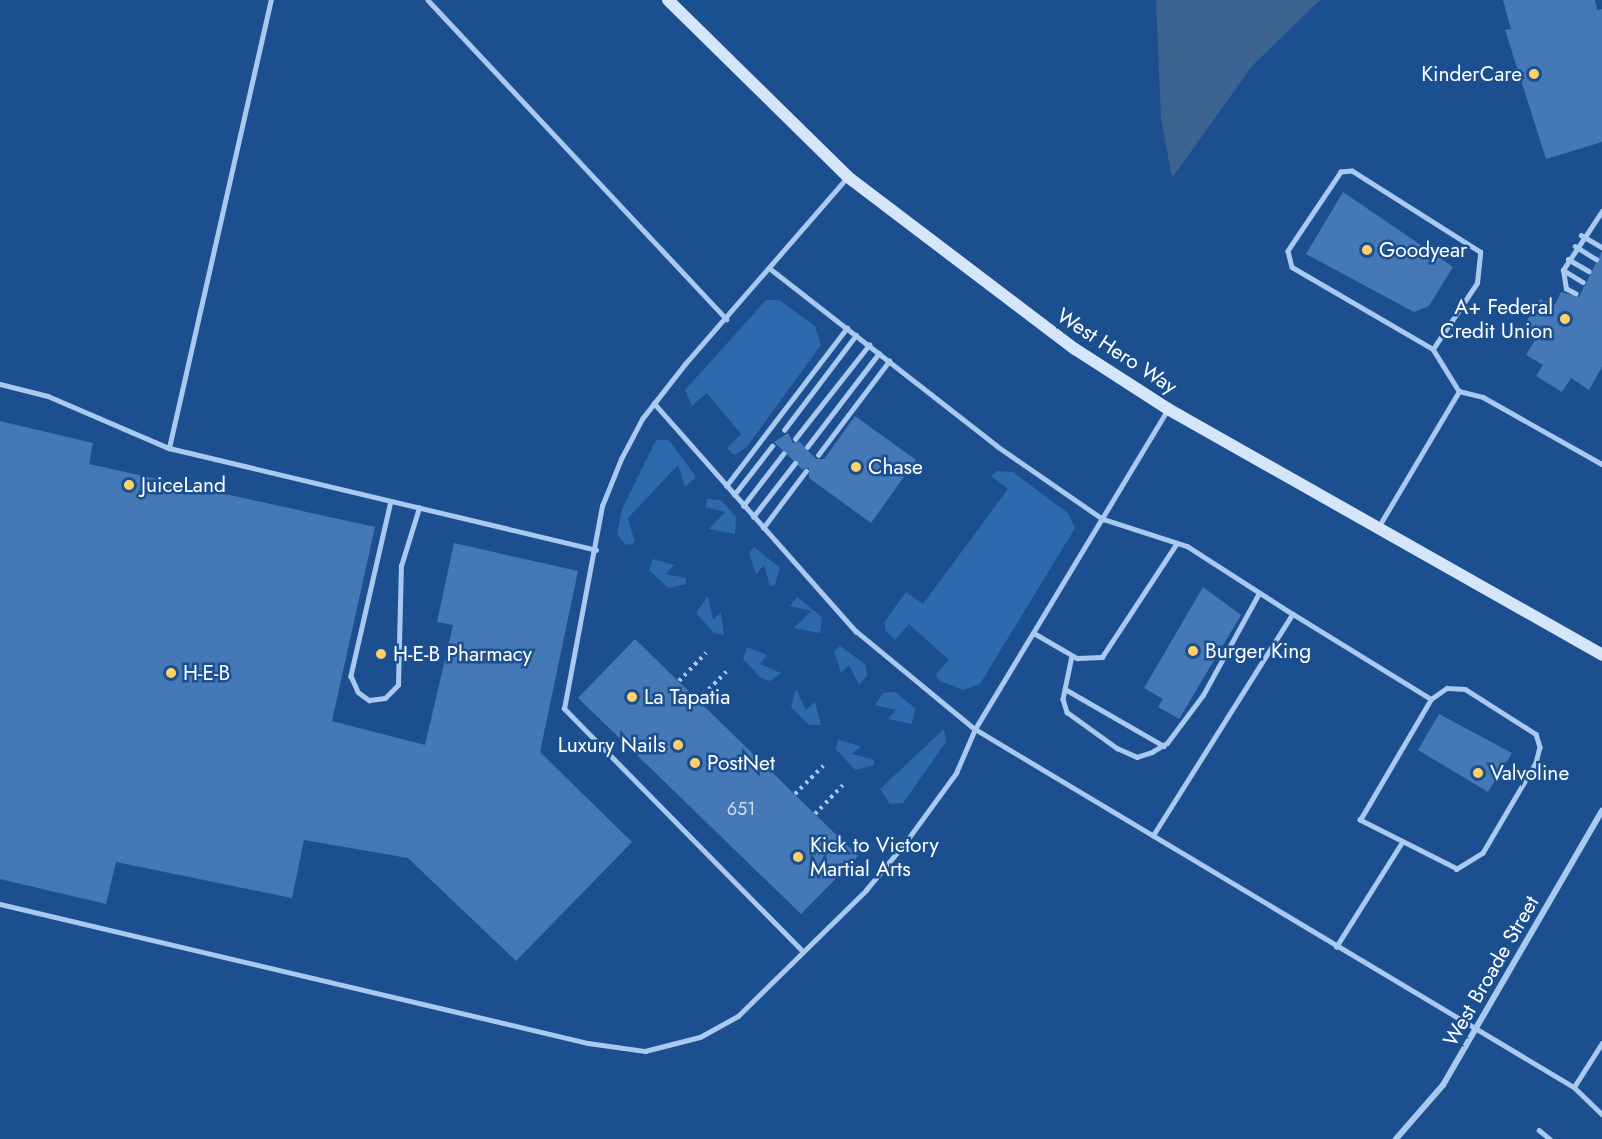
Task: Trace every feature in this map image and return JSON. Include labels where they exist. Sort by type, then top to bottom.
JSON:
[{"type":"main road","name":"West Hero Way","points":[[668,0],[848,177],[958,265],[1168,409],[1602,655]]},
{"type":"street","name":"West Broade Street","points":[[1396,1139],[1443,1085],[1602,811]]},
{"type":"lane","points":[[169,448],[271,0]]},
{"type":"lane","points":[[428,0],[726,319]]},
{"type":"lane","points":[[1433,349],[1478,283],[1480,252],[1352,171],[1341,172],[1288,251],[1289,260],[1433,349],[1459,391],[1483,397],[1602,464]]},
{"type":"lane","points":[[803,952],[564,710],[596,550],[602,506],[621,459],[654,403],[726,319],[772,270],[848,177]]},
{"type":"lane","points":[[1576,294],[1566,289],[1563,270],[1581,235],[1602,211]]},
{"type":"lane","points":[[1581,235],[1602,247]]},
{"type":"lane","points":[[1575,246],[1596,259]]},
{"type":"lane","points":[[1568,259],[1589,272]]},
{"type":"lane","points":[[772,270],[997,446],[1103,519],[1177,543],[1431,699]]},
{"type":"lane","points":[[1563,270],[1582,282]]},
{"type":"lane","points":[[726,486],[847,328]]},
{"type":"lane","points":[[784,430],[856,335]]},
{"type":"lane","points":[[795,439],[869,345]]},
{"type":"lane","points":[[807,447],[879,353]]},
{"type":"lane","points":[[818,455],[889,361]]},
{"type":"lane","points":[[0,384],[48,396],[169,448],[596,550]]},
{"type":"lane","points":[[1377,529],[1459,391]]},
{"type":"lane","points":[[654,403],[856,631],[975,729],[1476,1031],[1574,1087],[1602,1114]]},
{"type":"lane","points":[[0,904],[588,1042],[645,1051],[700,1037],[738,1016],[803,952],[904,843],[956,773],[975,729],[1168,409]]},
{"type":"lane","points":[[734,495],[772,446]]},
{"type":"lane","points":[[743,506],[783,454]]},
{"type":"lane","points":[[753,517],[795,463]]},
{"type":"lane","points":[[763,528],[806,471]]},
{"type":"lane","points":[[391,501],[351,676],[358,692],[369,700],[385,698],[398,686],[401,566],[419,508]]},
{"type":"lane","points":[[1034,633],[1072,656],[1089,660],[1110,648],[1177,543]]},
{"type":"lane","points":[[1072,656],[1065,689],[1067,712],[1118,748],[1137,757],[1164,746],[1203,695],[1259,593]]},
{"type":"lane","points":[[1153,836],[1293,615]]},
{"type":"lane","points":[[1447,688],[1465,689],[1525,724],[1540,747],[1483,853],[1471,864],[1457,869],[1360,820],[1431,699],[1447,688]]},
{"type":"lane","points":[[1065,689],[1164,746]]},
{"type":"lane","points":[[1336,947],[1402,842]]},
{"type":"lane","points":[[1574,1087],[1602,1042]]},
{"type":"lane","points":[[1539,1130],[1550,1139]]},
{"type":"path","points":[[678,681],[706,653]]},
{"type":"path","points":[[698,700],[726,672]]},
{"type":"path","points":[[795,794],[824,765]]},
{"type":"path","points":[[815,814],[843,785]]},
{"type":"shaded area","points":[[1156,0],[1320,0],[1252,66],[1172,178],[1161,118]]},
{"type":"shaded area","points":[[766,300],[779,300],[815,326],[821,345],[746,448],[734,455],[727,448],[741,434],[707,393],[692,406],[685,390]]},
{"type":"shaded area","points":[[656,440],[669,440],[696,477],[685,487],[678,465],[628,518],[635,543],[626,545],[617,534],[622,509]]},
{"type":"shaded area","points":[[998,471],[1013,472],[1068,513],[1075,528],[980,684],[963,690],[938,680],[936,674],[949,660],[909,624],[895,640],[885,630],[885,621],[906,592],[923,604],[1008,489],[991,476]]},
{"type":"shaded area","points":[[708,499],[721,500],[736,517],[735,534],[709,529],[725,512],[705,507]]},
{"type":"shaded area","points":[[754,547],[780,568],[775,585],[770,586],[764,565],[756,574],[749,553]]},
{"type":"shaded area","points":[[653,559],[674,565],[666,574],[686,578],[686,584],[668,588],[649,570]]},
{"type":"shaded area","points":[[708,596],[713,620],[721,612],[724,635],[714,633],[696,613]]},
{"type":"shaded area","points":[[797,597],[822,617],[820,633],[794,628],[811,611],[790,606]]},
{"type":"shaded area","points":[[840,646],[866,665],[867,676],[859,685],[849,665],[841,673],[834,651]]},
{"type":"shaded area","points":[[747,647],[767,655],[760,664],[781,673],[770,681],[761,678],[743,659]]},
{"type":"shaded area","points":[[796,689],[806,710],[815,702],[821,725],[809,725],[791,707]]},
{"type":"shaded area","points":[[895,692],[915,708],[912,724],[888,719],[896,710],[875,705],[883,693]]},
{"type":"shaded area","points":[[944,729],[946,742],[903,803],[890,804],[880,789]]},
{"type":"shaded area","points":[[838,740],[861,746],[852,754],[874,760],[874,765],[855,770],[836,749]]},
{"type":"building","points":[[1503,0],[1595,0],[1597,10],[1602,9],[1602,142],[1546,159],[1505,30],[1511,29]]},
{"type":"building","name":"Goodyear","points":[[1343,192],[1453,267],[1429,306],[1414,312],[1306,254]]},
{"type":"building","name":"A+ Federal Credit Union","points":[[1602,251],[1602,367],[1589,390],[1571,378],[1562,392],[1536,376],[1543,365],[1526,355],[1535,340],[1521,331],[1540,299],[1554,306],[1561,292],[1579,297]]},
{"type":"building","name":"Chase","points":[[855,416],[916,460],[871,523],[809,478],[809,468],[802,469],[774,442],[788,433],[793,443],[799,441],[816,459],[824,459]]},
{"type":"building","name":"H-E-B","points":[[0,421],[93,443],[89,464],[375,527],[332,721],[425,745],[453,625],[437,622],[454,543],[578,571],[540,752],[632,842],[516,961],[408,858],[304,840],[292,898],[116,862],[106,904],[0,879]]},
{"type":"building","name":"Burger King","points":[[1203,587],[1241,615],[1179,719],[1158,707],[1163,699],[1144,688]]},
{"type":"building","points":[[635,639],[858,856],[801,914],[578,698]]},
{"type":"building","name":"Valvoline","points":[[1439,714],[1512,753],[1488,792],[1418,750]]},
{"type":"place","name":"KinderCare","points":[[1534,74]]},
{"type":"place","name":"Goodyear","points":[[1367,250]]},
{"type":"place","name":"A+ Federal Credit Union","points":[[1565,319]]},
{"type":"place","name":"Chase","points":[[856,467]]},
{"type":"place","name":"JuiceLand","points":[[129,485]]},
{"type":"place","name":"Burger King","points":[[1193,651]]},
{"type":"place","name":"H-E-B Pharmacy","points":[[381,654]]},
{"type":"place","name":"H-E-B","points":[[171,673]]},
{"type":"place","name":"La Tapatia","points":[[632,697]]},
{"type":"place","name":"Luxury Nails","points":[[678,745]]},
{"type":"place","name":"PostNet","points":[[695,763]]},
{"type":"place","name":"Valvoline","points":[[1478,773]]},
{"type":"place","name":"Kick to Victory Martial Arts","points":[[798,857]]}]
